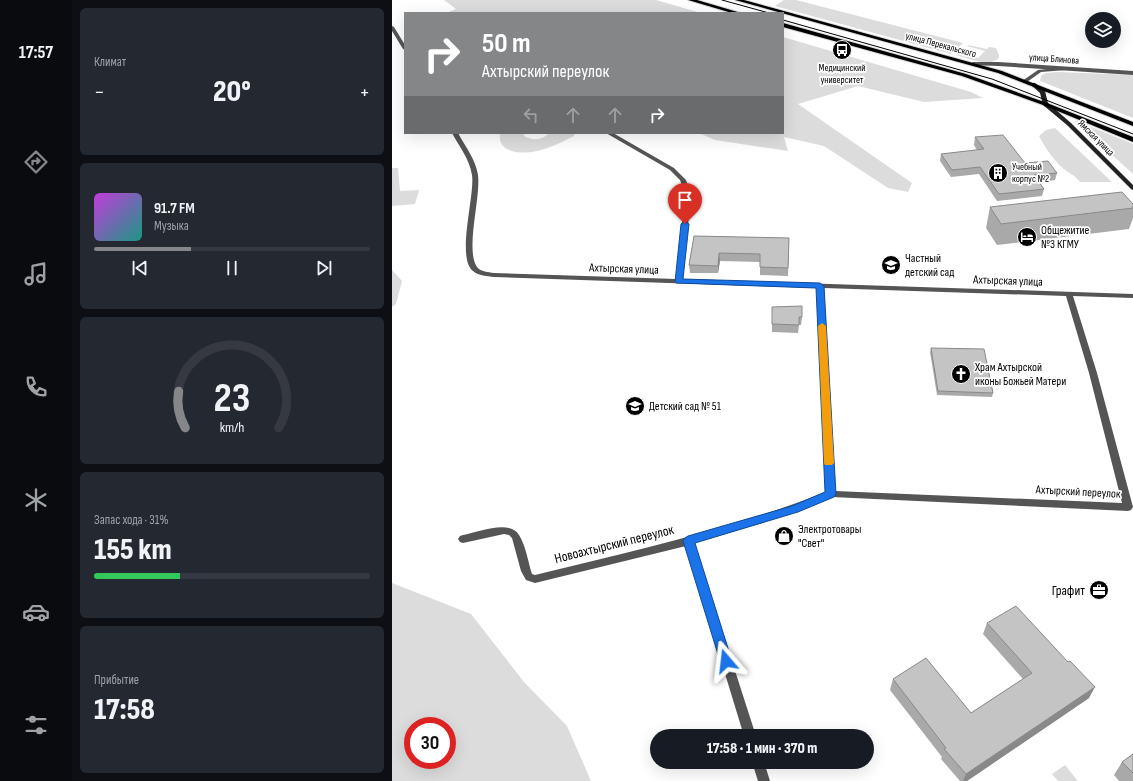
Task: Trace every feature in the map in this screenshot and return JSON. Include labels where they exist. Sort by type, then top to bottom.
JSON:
[{"type":"main road","points":[[691,0],[734,12]]},
{"type":"main road","name":"улица Перекальского","points":[[738,0],[749,1],[973,64],[1025,81],[1133,124]]},
{"type":"main road","name":"улица Перекальского","points":[[784,25],[964,75],[1045,104],[1133,140]]},
{"type":"main road","points":[[1025,81],[1043,92],[1045,104]]},
{"type":"main road","name":"Ямская улица","points":[[1045,104],[1069,124],[1133,188]]},
{"type":"street","points":[[392,27],[404,47]]},
{"type":"street","name":"улица Блинова","points":[[973,64],[1133,73]]},
{"type":"street","points":[[1025,81],[1040,71],[1064,69]]},
{"type":"street","name":"Ахтырская улица","points":[[455,134],[470,158],[475,174],[469,251],[470,262],[475,270],[484,274],[679,282],[1133,296]]},
{"type":"street","points":[[611,134],[672,169],[681,176],[686,184],[688,194],[679,282]]},
{"type":"street","points":[[820,286],[831,494]]},
{"type":"street","name":"Ахтырский переулок","points":[[688,541],[795,510],[831,494],[1128,507],[1093,374],[1069,294]]},
{"type":"street","name":"Новоахтырский переулок","points":[[463,538],[504,530],[512,532],[516,537],[526,571],[529,577],[535,579],[688,541],[748,729]]},
{"type":"street","points":[[760,769],[764,781]]},
{"type":"shaded area","points":[[444,0],[656,0],[698,12],[448,12],[456,9]]},
{"type":"shaded area","points":[[784,0],[796,0],[963,43],[951,54],[775,6]]},
{"type":"shaded area","points":[[784,37],[971,92],[983,98],[924,102],[858,86],[798,104],[912,183],[908,192],[888,188],[824,146],[784,137],[788,151],[715,140],[701,134],[784,134]]},
{"type":"shaded area","points":[[967,46],[987,49],[989,47],[996,48],[999,58],[995,61],[984,62],[956,55],[959,53],[978,58],[985,51]]},
{"type":"shaded area","points":[[1058,72],[1133,75],[1133,118],[1040,81],[1041,76],[1046,73]]},
{"type":"shaded area","points":[[1074,120],[1133,144],[1133,174]]},
{"type":"shaded area","points":[[1055,128],[1112,182],[1080,182],[1063,168],[1048,151],[1039,136],[1046,130]]},
{"type":"shaded area","points":[[500,134],[524,134],[527,138],[534,139],[544,137],[548,134],[575,134],[574,136],[558,144],[541,150],[524,153],[515,152],[505,148],[500,138]]},
{"type":"shaded area","points":[[392,168],[398,168],[400,191],[419,190],[415,204],[392,206]]},
{"type":"shaded area","points":[[392,270],[402,281],[396,304],[392,307]]},
{"type":"shaded area","points":[[392,583],[471,614],[524,682],[567,726],[591,781],[392,781]]},
{"type":"shaded area","points":[[1065,765],[1078,781],[1058,781],[1052,774]]},
{"type":"building","name":"Учебный корпус №2","points":[[1003,135],[1025,163],[1048,161],[1057,173],[1034,175],[1044,189],[999,194],[980,167],[952,170],[941,154],[984,149],[975,137]]},
{"type":"building","points":[[1122,192],[1133,204],[1133,208],[1001,224],[990,207]]},
{"type":"building","points":[[694,236],[789,238],[788,268],[760,267],[760,254],[719,253],[718,266],[689,265]]},
{"type":"building","points":[[802,306],[802,317],[799,317],[799,325],[772,324],[772,307]]},
{"type":"building","name":"Храм Ахтырской иконы Божьей Матери","points":[[931,348],[984,349],[993,393],[938,391]]},
{"type":"building","points":[[1016,606],[1068,662],[1070,661],[1095,687],[966,774],[944,749],[946,748],[893,679],[926,658],[971,713],[1032,673],[987,623]]},
{"type":"building","points":[[1133,754],[1133,773],[1122,762]]},
{"type":"tram line","points":[[722,0],[765,12]]},
{"type":"tram line","points":[[784,20],[992,79],[1133,134]]},
{"type":"slow traffic","points":[[822,326],[829,463]]},
{"type":"place","name":"Медицинский университет","points":[[842,50]]},
{"type":"place","name":"Учебный корпус №2","points":[[998,173]]},
{"type":"place","name":"Общежитие №3 КГМУ","points":[[1027,237]]},
{"type":"place","name":"Частный детский сад","points":[[891,265]]},
{"type":"place","name":"Храм Ахтырской иконы Божьей Матери","points":[[961,374]]},
{"type":"place","name":"Детский сад № 51","points":[[635,406]]},
{"type":"place","name":"Электротовары \"Свет\"","points":[[784,536]]},
{"type":"place","name":"Графит","points":[[1099,590]]},
{"type":"route","points":[[685,224],[679,282],[820,286],[831,494],[795,510],[688,541],[726,661]]}]
